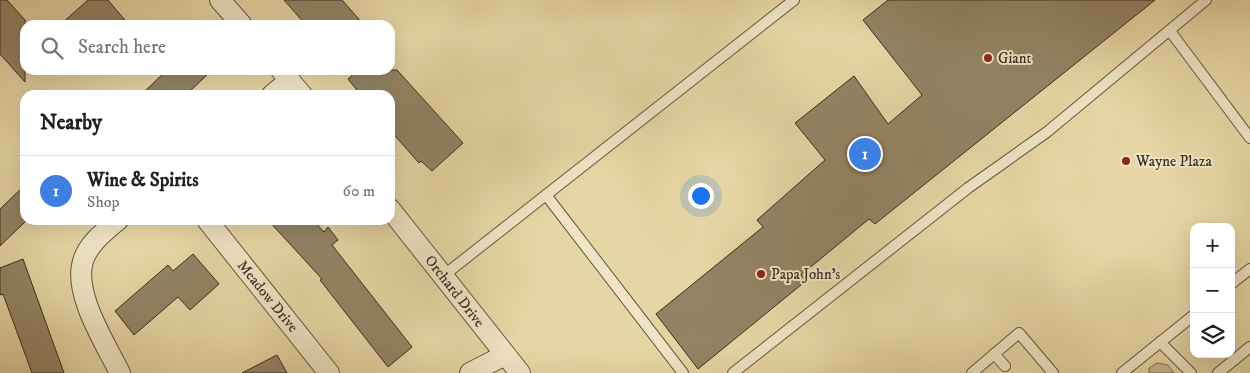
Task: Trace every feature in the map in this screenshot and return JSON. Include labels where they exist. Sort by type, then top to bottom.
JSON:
[{"type":"street","points":[[220,0],[238,20]]},
{"type":"street","points":[[279,90],[291,82]]},
{"type":"street","name":"Orchard Drive","points":[[395,215],[520,373]]},
{"type":"street","points":[[112,225],[98,237],[83,260],[80,278],[83,297],[120,373]]},
{"type":"street","name":"Meadow Drive","points":[[211,225],[329,373]]},
{"type":"street","points":[[470,373],[505,355]]},
{"type":"lane","points":[[443,276],[794,0]]},
{"type":"lane","points":[[735,372],[968,188],[1047,132],[1206,0]]},
{"type":"lane","points":[[1170,31],[1250,138]]},
{"type":"lane","points":[[546,195],[683,373]]},
{"type":"lane","points":[[1235,282],[1248,274]]},
{"type":"lane","points":[[1122,373],[1190,318]]},
{"type":"lane","points":[[974,372],[1019,333],[1054,373]]},
{"type":"lane","points":[[1160,342],[1191,373]]},
{"type":"lane","points":[[1218,373],[1250,347]]},
{"type":"lane","points":[[994,354],[1005,366]]},
{"type":"shaded area","points":[[1157,363],[1168,365],[1174,373],[1149,373],[1149,368]]},
{"type":"building","points":[[0,0],[7,0],[25,20],[20,20],[20,75],[25,75],[25,82],[0,54]]},
{"type":"building","points":[[88,0],[108,0],[125,20],[66,20]]},
{"type":"building","points":[[284,0],[342,0],[360,20],[302,20]]},
{"type":"building","points":[[888,0],[1155,0],[875,224],[869,219],[801,275],[807,280],[698,369],[656,314],[763,227],[757,220],[825,160],[795,123],[854,76],[888,124],[922,95],[863,20]]},
{"type":"building","points":[[395,70],[397,70],[463,143],[432,171],[421,161],[419,163],[395,136],[395,90],[357,90],[348,79],[352,75],[395,75]]},
{"type":"building","points":[[162,75],[207,75],[191,90],[146,90]]},
{"type":"building","points":[[20,190],[20,225],[22,225],[0,246],[0,209]]},
{"type":"building","points":[[273,225],[318,225],[324,232],[328,227],[338,240],[332,245],[412,347],[388,367],[320,280],[322,279]]},
{"type":"building","points":[[193,254],[219,284],[190,310],[178,297],[134,335],[115,311],[168,265],[173,271]]},
{"type":"building","points":[[23,259],[64,373],[32,373],[3,294],[0,295],[0,268]]},
{"type":"building","points":[[277,355],[287,373],[242,373]]},
{"type":"place","name":"Giant","points":[[988,58]]},
{"type":"place","name":"Wine & Spirits","points":[[865,154]]},
{"type":"place","name":"Wayne Plaza","points":[[1126,161]]},
{"type":"place","name":"Papa John's","points":[[761,274]]}]
